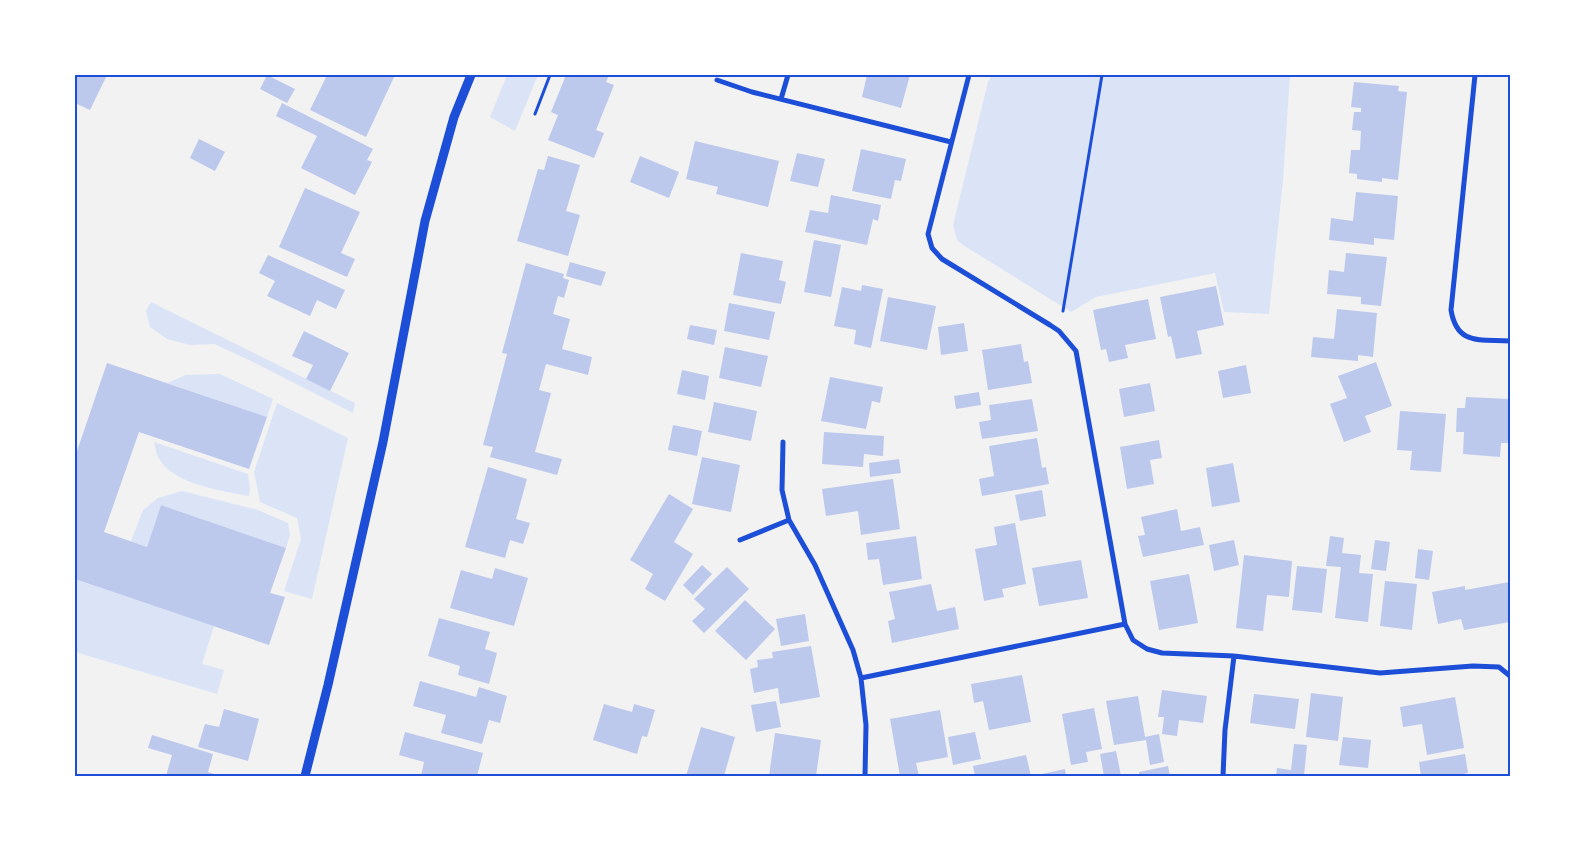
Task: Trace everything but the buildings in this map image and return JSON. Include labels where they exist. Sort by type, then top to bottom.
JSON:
[{"type":"street","points":[[305,776],[379,460],[425,221],[454,117],[471,75]]},
{"type":"street","points":[[781,99],[788,75]]},
{"type":"street","points":[[969,75],[928,234],[932,248],[942,259],[1059,331],[1076,351],[1125,624],[1133,640],[1147,649],[1162,653],[1234,656],[1380,673],[1473,666],[1499,667],[1510,676]]},
{"type":"street","points":[[1475,75],[1451,310],[1454,324],[1461,334],[1472,338],[1510,340]]},
{"type":"street","points":[[717,80],[752,92],[951,142]]},
{"type":"street","points":[[783,442],[782,490],[789,520],[819,573],[853,650],[861,678],[866,724],[865,776]]},
{"type":"street","points":[[740,540],[789,520]]},
{"type":"street","points":[[861,678],[1125,624]]},
{"type":"street","points":[[1223,776],[1225,730],[1234,656]]},
{"type":"path","points":[[535,114],[550,75]]},
{"type":"path","points":[[1059,331],[1102,75]]},
{"type":"shaded area","points":[[507,75],[538,75],[515,131],[490,117]]},
{"type":"shaded area","points":[[992,75],[1290,75],[1283,181],[1269,314],[1224,312],[1215,273],[1096,297],[1071,312],[957,240],[953,225],[988,82]]},
{"type":"shaded area","points":[[151,302],[355,403],[353,413],[214,344],[190,345],[167,339],[150,327],[146,311]]},
{"type":"shaded area","points":[[220,374],[273,399],[267,417],[167,383],[186,375]]},
{"type":"shaded area","points":[[277,403],[348,438],[312,599],[284,591],[301,539],[297,518],[260,502],[254,472]]},
{"type":"shaded area","points":[[154,442],[248,474],[249,496],[198,485],[174,474],[158,457]]},
{"type":"shaded area","points":[[182,491],[258,510],[288,523],[290,535],[286,548],[161,505],[147,547],[131,541],[143,510],[158,498]]},
{"type":"shaded area","points":[[75,579],[214,626],[202,664],[224,670],[217,694],[75,652]]}]
